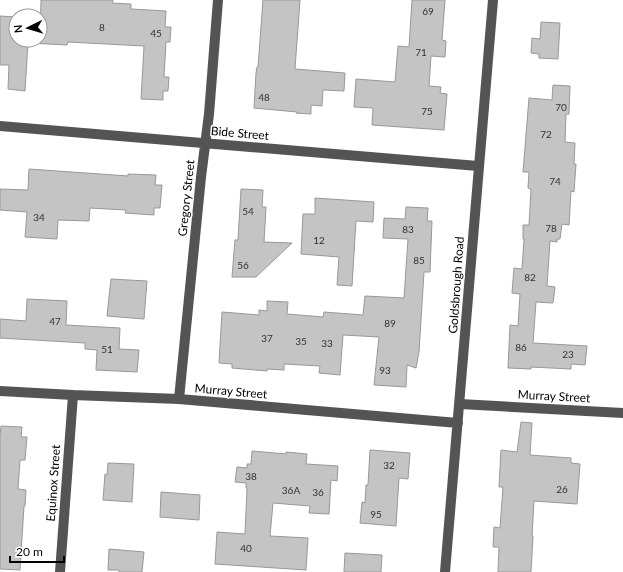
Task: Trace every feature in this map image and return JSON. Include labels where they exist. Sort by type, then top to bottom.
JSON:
[{"type":"street","name":"Gregory Street","points":[[179,399],[209,114],[218,0]]},
{"type":"street","name":"Goldsbrough Road","points":[[445,572],[493,0]]},
{"type":"street","name":"Bide Street","points":[[0,126],[478,166]]},
{"type":"street","name":"Murray Street","points":[[0,391],[179,399],[458,423]]},
{"type":"street","name":"Equinox Street","points":[[60,572],[73,395]]},
{"type":"street","name":"Murray Street","points":[[460,404],[623,413]]},
{"type":"building","points":[[41,0],[113,0],[112,3],[131,4],[131,9],[166,11],[165,27],[171,27],[170,42],[166,42],[164,77],[169,77],[168,91],[163,91],[163,100],[141,99],[144,46],[68,42],[67,45],[48,44],[48,8],[41,8]]},
{"type":"building","points":[[263,0],[300,0],[295,69],[345,73],[344,91],[323,90],[322,106],[311,105],[311,114],[254,108]]},
{"type":"building","points":[[412,0],[445,0],[442,40],[446,41],[445,57],[431,56],[429,86],[441,87],[440,93],[447,94],[444,130],[372,125],[373,108],[354,107],[356,79],[395,82],[398,46],[409,47]]},
{"type":"building","points":[[0,16],[8,16],[8,48],[28,48],[25,91],[8,89],[9,65],[0,65]]},
{"type":"building","points":[[541,22],[560,23],[558,59],[539,58],[539,54],[531,53],[532,38],[540,39]]},
{"type":"building","points":[[553,85],[570,86],[569,114],[566,114],[565,142],[575,143],[574,164],[576,164],[574,192],[571,191],[569,225],[562,224],[560,239],[557,239],[557,242],[550,241],[547,286],[555,287],[553,303],[536,302],[533,343],[587,346],[585,365],[571,364],[571,369],[531,367],[531,369],[508,368],[510,325],[518,326],[520,294],[512,293],[514,268],[522,269],[524,239],[523,225],[529,225],[531,189],[528,188],[529,172],[523,172],[529,98],[552,100]]},
{"type":"building","points":[[29,169],[128,176],[128,174],[156,175],[155,185],[162,185],[160,208],[154,208],[154,215],[125,213],[126,210],[90,208],[89,221],[58,220],[57,239],[25,237],[27,212],[0,210],[0,189],[28,190]]},
{"type":"building","points":[[241,189],[263,190],[262,207],[266,207],[264,242],[292,243],[256,277],[232,277],[235,240],[238,240]]},
{"type":"building","points":[[315,198],[374,202],[373,222],[356,221],[352,286],[337,285],[339,257],[301,254],[303,214],[315,214]]},
{"type":"building","points":[[406,207],[428,208],[427,221],[432,221],[430,272],[424,272],[419,352],[416,368],[407,365],[406,387],[374,385],[379,337],[343,335],[340,375],[319,373],[320,366],[284,364],[284,370],[267,369],[267,371],[232,368],[232,364],[219,363],[222,312],[259,315],[259,310],[267,311],[267,301],[288,302],[287,314],[323,317],[324,312],[363,315],[365,296],[404,298],[408,239],[383,238],[384,218],[405,219]]},
{"type":"building","points":[[111,279],[147,281],[144,319],[107,316]]},
{"type":"building","points":[[27,299],[67,301],[66,325],[120,328],[119,349],[139,350],[137,372],[96,370],[97,350],[85,349],[85,343],[0,338],[0,319],[26,321]]},
{"type":"building","points":[[521,422],[532,423],[530,455],[571,458],[571,463],[580,464],[577,504],[534,501],[531,572],[498,572],[499,547],[493,547],[494,527],[500,528],[503,487],[499,487],[501,450],[517,452]]},
{"type":"building","points":[[1,426],[22,427],[21,437],[27,437],[25,460],[20,460],[18,489],[26,490],[20,570],[0,569]]},
{"type":"building","points":[[370,450],[410,453],[408,479],[399,478],[396,526],[360,523],[362,502],[365,503],[366,485],[368,485]]},
{"type":"building","points":[[252,451],[307,454],[306,464],[338,466],[337,481],[331,480],[329,514],[309,513],[310,506],[273,503],[270,536],[308,538],[306,570],[215,564],[217,532],[245,534],[247,488],[246,483],[235,482],[237,467],[247,468],[247,464],[251,464]]},
{"type":"building","points":[[108,463],[134,464],[132,502],[103,500],[105,474],[107,475]]},
{"type":"building","points":[[161,492],[200,495],[199,520],[160,517]]},
{"type":"building","points":[[109,549],[144,552],[142,572],[119,572],[119,570],[108,570]]},
{"type":"building","points":[[345,553],[382,555],[381,572],[344,572]]}]
